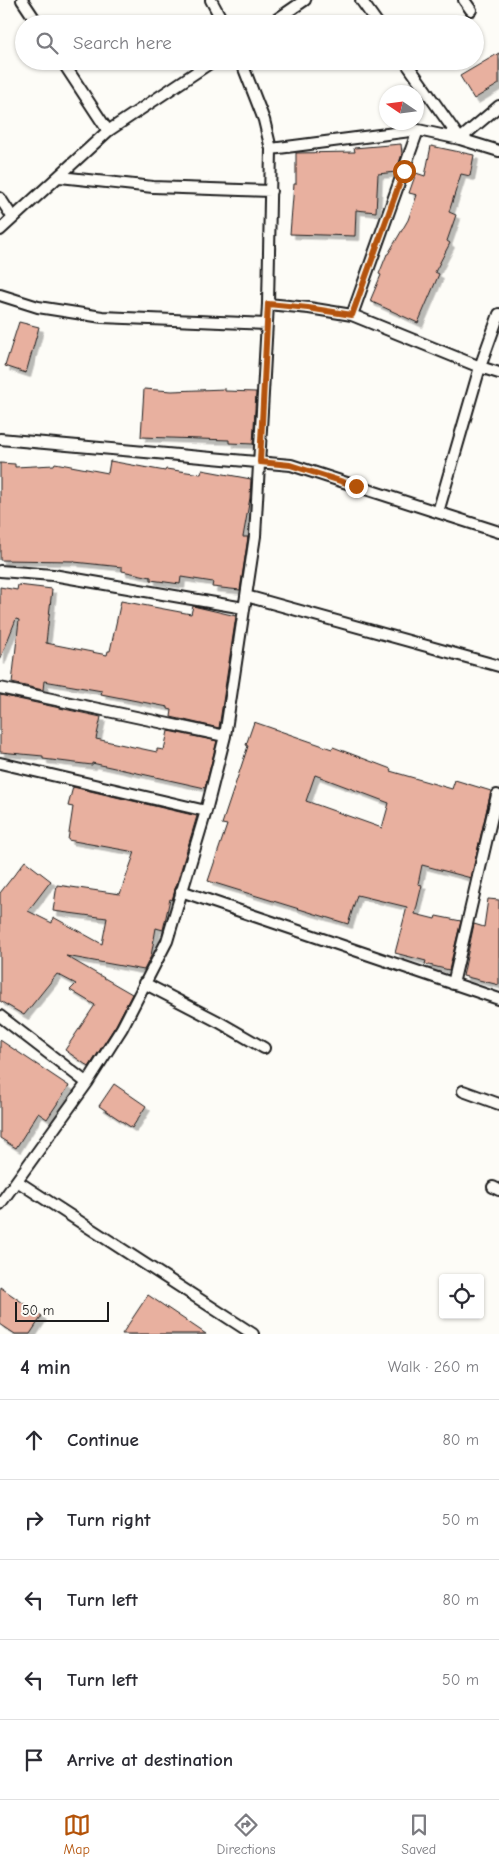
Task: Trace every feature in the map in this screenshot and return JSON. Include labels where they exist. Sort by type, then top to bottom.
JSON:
[{"type":"street","points":[[22,0],[32,15]]},
{"type":"street","points":[[211,0],[219,15]]},
{"type":"street","points":[[283,15],[305,0]]},
{"type":"street","points":[[361,0],[372,15]]},
{"type":"street","points":[[464,0],[471,10]]},
{"type":"street","points":[[68,70],[108,131]]},
{"type":"street","points":[[0,230],[108,131],[200,70]]},
{"type":"street","points":[[0,1204],[38,1148],[87,1083],[122,1028],[167,941],[206,811],[225,736],[255,536],[268,304],[271,150],[264,120],[245,70]]},
{"type":"street","points":[[411,70],[460,139]]},
{"type":"street","points":[[460,139],[499,106]]},
{"type":"street","points":[[271,150],[418,130],[460,139],[499,151]]},
{"type":"street","points":[[352,315],[418,130]]},
{"type":"street","points":[[60,177],[152,187],[271,191]]},
{"type":"street","points":[[0,198],[13,218]]},
{"type":"street","points":[[0,295],[38,307],[102,317],[267,324]]},
{"type":"street","points":[[268,304],[352,315],[499,373]]},
{"type":"street","points":[[438,512],[480,367],[499,314]]},
{"type":"street","points":[[0,439],[290,465],[499,532]]},
{"type":"street","points":[[0,571],[53,575],[244,608]]},
{"type":"street","points":[[246,596],[499,666]]},
{"type":"street","points":[[0,688],[225,736]]},
{"type":"street","points":[[0,763],[206,811]]},
{"type":"street","points":[[453,984],[497,795]]},
{"type":"street","points":[[182,891],[499,999]]},
{"type":"street","points":[[144,983],[264,1048]]},
{"type":"street","points":[[0,1016],[87,1083]]},
{"type":"street","points":[[463,1091],[499,1104]]},
{"type":"street","points":[[17,1181],[253,1334]]},
{"type":"building","points":[[499,53],[499,84],[474,99],[460,76],[470,70],[484,70],[484,62]]},
{"type":"building","points":[[401,144],[402,154],[396,172],[378,174],[376,212],[356,210],[355,236],[290,234],[294,184],[296,184],[296,153],[355,152],[354,148]]},
{"type":"building","points":[[431,146],[474,155],[470,176],[461,174],[449,212],[456,215],[447,241],[450,243],[435,272],[439,274],[418,323],[370,301],[381,275],[379,274],[387,254],[408,220],[417,195],[409,193],[416,173],[425,176]]},
{"type":"building","points":[[19,322],[39,327],[26,373],[5,366]]},
{"type":"building","points":[[144,389],[172,391],[225,389],[225,391],[256,392],[253,444],[229,443],[229,440],[141,437]]},
{"type":"building","points":[[110,461],[165,471],[166,469],[201,474],[202,470],[251,479],[250,498],[243,537],[248,537],[240,590],[212,587],[213,582],[181,577],[180,584],[151,580],[151,577],[122,571],[122,567],[74,561],[0,560],[0,463],[15,464],[15,467],[54,465],[55,463],[108,473]]},
{"type":"building","points":[[18,585],[52,589],[46,643],[107,655],[108,651],[110,651],[121,601],[191,614],[193,606],[236,616],[219,728],[171,717],[172,710],[168,709],[168,707],[101,694],[102,691],[44,681],[43,690],[12,683],[19,620],[16,619],[0,660],[0,587],[17,590]]},
{"type":"building","points":[[0,695],[101,717],[96,739],[157,752],[157,749],[164,750],[168,731],[217,741],[205,788],[92,763],[92,765],[43,759],[43,756],[0,752]]},
{"type":"building","points":[[254,722],[332,749],[333,747],[391,769],[390,771],[452,789],[455,780],[491,791],[471,878],[422,865],[418,884],[422,885],[415,914],[435,919],[436,916],[461,921],[449,970],[425,964],[426,961],[395,953],[407,907],[357,895],[348,924],[208,881],[227,825],[222,824],[248,746],[246,745]],"holes":[[[315,775],[389,803],[382,828],[306,801]]]},
{"type":"building","points":[[73,787],[197,816],[172,900],[170,899],[163,930],[156,928],[151,956],[144,970],[66,956],[132,994],[116,1025],[89,1067],[65,1050],[95,1005],[70,990],[76,984],[57,974],[24,1015],[0,1001],[0,893],[25,861],[51,881],[28,911],[52,923],[53,917],[102,944],[107,918],[53,911],[57,885],[120,894],[135,852],[68,840],[73,807],[68,806]]},
{"type":"building","points":[[488,899],[499,900],[499,985],[463,976],[474,924],[484,927]]},
{"type":"building","points":[[0,1040],[69,1086],[47,1119],[38,1113],[16,1148],[0,1138]]},
{"type":"building","points":[[114,1084],[146,1106],[132,1128],[99,1106]]},
{"type":"building","points":[[0,1287],[42,1316],[30,1334],[15,1334],[0,1324]]},
{"type":"building","points":[[148,1295],[206,1334],[122,1334]]},
{"type":"route","points":[[356,486],[290,465],[260,462],[268,304],[352,315],[404,171]]}]
